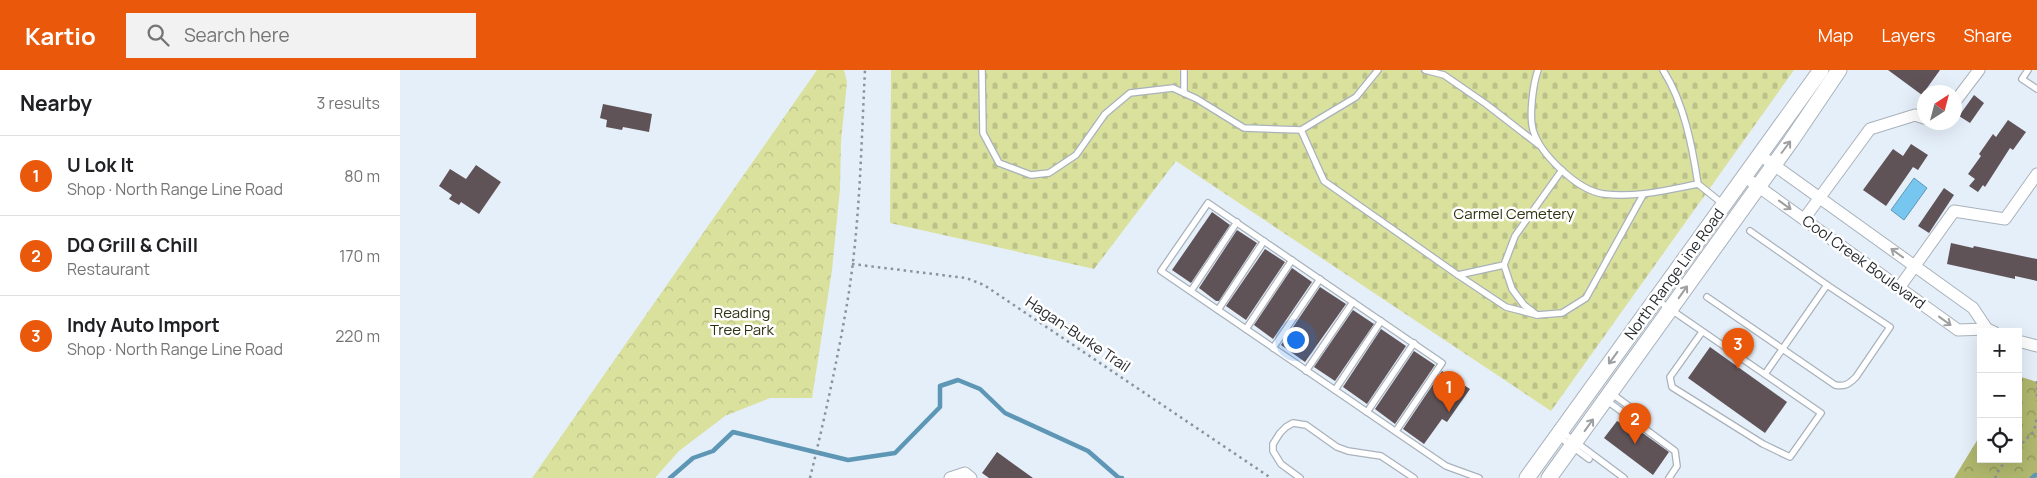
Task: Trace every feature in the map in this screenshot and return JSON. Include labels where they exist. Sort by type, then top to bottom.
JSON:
[{"type":"main road","name":"North Range Line Road","points":[[1539,476],[1574,444],[1671,309],[1751,182],[1760,155],[1820,70]]},
{"type":"main road","name":"North Range Line Road","points":[[1539,476],[1560,434],[1724,206],[1773,164],[1839,70]]},
{"type":"street","points":[[1962,92],[1979,70]]},
{"type":"street","points":[[1804,219],[1870,128],[1917,116]]},
{"type":"street","name":"Cool Creek Boulevard","points":[[1760,155],[1973,308],[1989,328]]},
{"type":"street","points":[[1899,288],[1954,211],[2005,219],[2037,174]]},
{"type":"street","name":"Cool Creek Boulevard","points":[[1751,182],[1958,330],[1977,330]]},
{"type":"street","points":[[2022,342],[2037,346]]},
{"type":"street","points":[[950,478],[968,475]]},
{"type":"lane","points":[[982,70],[983,132],[999,163],[1031,176],[1049,173],[1076,155],[1105,114],[1130,93],[1173,88],[1197,99],[1244,128],[1301,130],[1356,97],[1378,70]]},
{"type":"lane","points":[[1184,70],[1184,93]]},
{"type":"lane","points":[[1425,70],[1444,75],[1542,147]]},
{"type":"lane","points":[[1538,70],[1532,106],[1533,130],[1544,153],[1574,182],[1602,194],[1643,194],[1698,184]]},
{"type":"lane","points":[[1663,70],[1672,85],[1693,148],[1698,184],[1724,206]]},
{"type":"lane","points":[[2028,70],[2022,79],[2037,89]]},
{"type":"lane","points":[[1301,130],[1324,181],[1506,307],[1537,316],[1562,313],[1586,298],[1643,194]]},
{"type":"lane","points":[[1537,316],[1524,305],[1512,289],[1504,264],[1515,236],[1562,170]]},
{"type":"lane","points":[[1396,431],[1442,363],[1208,203],[1161,271],[1446,466],[1479,478]]},
{"type":"lane","points":[[1191,291],[1237,222]]},
{"type":"lane","points":[[1707,297],[1782,350],[1835,385],[1843,387],[1856,377],[1890,327],[1750,231]]},
{"type":"lane","points":[[1218,310],[1264,240]]},
{"type":"lane","points":[[1246,329],[1292,260]]},
{"type":"lane","points":[[1458,275],[1504,264]]},
{"type":"lane","points":[[1273,348],[1320,279]]},
{"type":"lane","points":[[1765,374],[1827,285]]},
{"type":"lane","points":[[1656,299],[1821,413],[1790,458],[1763,444],[1672,387],[1670,377],[1702,332]]},
{"type":"lane","points":[[1306,370],[1353,302]]},
{"type":"lane","points":[[1335,390],[1381,321]]},
{"type":"lane","points":[[1367,412],[1414,343]]},
{"type":"lane","points":[[1609,397],[1634,410]]},
{"type":"lane","points":[[1609,397],[1675,451],[1677,466],[1669,478]]},
{"type":"lane","points":[[1300,478],[1282,464],[1273,451],[1273,444],[1280,433],[1293,423],[1306,425],[1337,447],[1348,452],[1381,456],[1414,478]]},
{"type":"lane","points":[[1560,434],[1624,478]]},
{"type":"lane","points":[[1574,444],[1589,459]]},
{"type":"path","points":[[810,478],[847,303],[852,264],[865,70]]},
{"type":"path","name":"Hagan-Burke Trail","points":[[852,264],[966,278],[984,285],[1271,478]]},
{"type":"path","points":[[2037,381],[2037,401]]},
{"type":"path","points":[[2022,444],[2034,430],[2037,417]]},
{"type":"path","points":[[1995,478],[2004,463]]},
{"type":"green space","name":"Reading Tree Park","points":[[817,70],[844,70],[847,82],[841,141],[840,189],[832,270],[812,398],[770,398],[725,416],[679,451],[655,478],[532,478]]},
{"type":"green space","name":"Carmel Cemetery","points":[[891,70],[1794,70],[1551,411],[1176,161],[1094,269],[890,223]]},
{"type":"green space","points":[[2022,377],[2037,382],[2037,478],[1954,478],[1977,441],[1977,463],[2022,463]]},
{"type":"water","points":[[1914,178],[1927,188],[1904,220],[1891,210]]},
{"type":"building","points":[[1888,70],[1940,70],[1929,85],[1917,85],[1917,91]]},
{"type":"building","points":[[1974,95],[1984,103],[1970,123],[1962,118],[1962,112]]},
{"type":"building","points":[[603,104],[652,114],[649,132],[623,127],[622,130],[606,127],[607,120],[600,118]]},
{"type":"building","points":[[2008,120],[2026,132],[2013,150],[2010,148],[1985,187],[1983,185],[1978,192],[1969,186],[1975,179],[1968,174],[1993,134],[1996,137]]},
{"type":"building","points":[[1911,144],[1928,155],[1918,170],[1913,167],[1886,206],[1863,190],[1893,149],[1903,156]]},
{"type":"building","points":[[476,165],[501,182],[479,214],[461,202],[459,205],[449,199],[452,195],[439,186],[450,169],[466,179]]},
{"type":"building","points":[[1944,188],[1954,195],[1929,233],[1918,226]]},
{"type":"building","points":[[1212,212],[1230,225],[1191,283],[1172,270]]},
{"type":"building","points":[[1237,230],[1257,243],[1219,301],[1216,301],[1199,288]]},
{"type":"building","points":[[1951,243],[2037,259],[2037,281],[2015,276],[2015,279],[1947,264]]},
{"type":"building","points":[[1265,249],[1285,262],[1246,320],[1226,306]]},
{"type":"building","points":[[1292,268],[1312,282],[1273,339],[1254,325]]},
{"type":"building","points":[[1320,287],[1346,304],[1305,362],[1281,345]]},
{"type":"building","points":[[1353,310],[1374,324],[1335,381],[1314,367]]},
{"type":"building","points":[[1381,329],[1406,346],[1367,404],[1343,387]]},
{"type":"building","points":[[1710,347],[1787,402],[1765,433],[1688,378]]},
{"type":"building","points":[[1414,351],[1435,365],[1395,424],[1375,409]]},
{"type":"building","points":[[1442,371],[1470,389],[1447,422],[1442,419],[1424,444],[1403,429]]},
{"type":"building","points":[[1617,421],[1624,425],[1626,421],[1669,452],[1653,475],[1604,438]]},
{"type":"building","points":[[997,452],[1033,478],[989,478],[982,473]]},
{"type":"waterway","points":[[670,478],[693,458],[713,451],[733,432],[848,460],[895,453],[940,407],[940,386],[958,380],[980,389],[1005,413],[1088,451],[1119,478],[1122,478]]},
{"type":"waterway","points":[[2032,478],[2037,475]]},
{"type":"place","name":"Indy Auto Import","points":[[1738,369]]},
{"type":"place","name":"U Lok It","points":[[1449,412]]},
{"type":"place","name":"DQ Grill & Chill","points":[[1635,444]]}]
